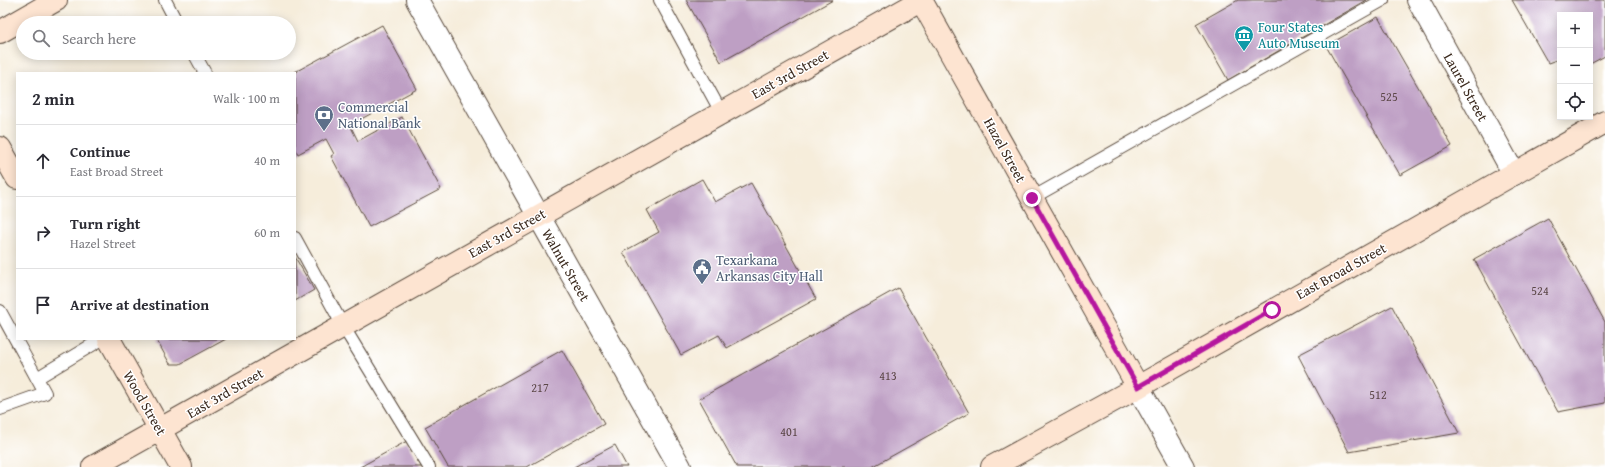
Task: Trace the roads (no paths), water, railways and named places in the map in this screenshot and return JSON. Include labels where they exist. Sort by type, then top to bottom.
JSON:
[{"type":"street","points":[[28,16],[56,0]]},
{"type":"street","name":"Walnut Street","points":[[417,0],[537,216],[680,467]]},
{"type":"street","name":"East 3rd Street","points":[[93,467],[921,0]]},
{"type":"street","name":"Hazel Street","points":[[921,0],[1183,467]]},
{"type":"street","name":"Laurel Street","points":[[1418,0],[1514,174]]},
{"type":"street","points":[[0,32],[16,23]]},
{"type":"street","name":"East Broad Street","points":[[992,467],[1138,387],[1605,122]]},
{"type":"street","points":[[0,148],[16,176]]},
{"type":"street","name":"Wood Street","points":[[110,340],[181,467]]},
{"type":"lane","points":[[165,0],[173,16]]},
{"type":"lane","points":[[660,0],[721,112]]},
{"type":"lane","points":[[1032,198],[1383,0]]},
{"type":"lane","points":[[198,60],[204,72]]},
{"type":"lane","points":[[296,240],[343,326],[430,467]]},
{"type":"lane","points":[[0,311],[45,393],[0,409]]},
{"type":"lane","points":[[37,378],[100,340]]},
{"type":"place","name":"Four States Auto Museum","points":[[1244,52]]},
{"type":"place","name":"Commercial National Bank","points":[[324,132]]},
{"type":"place","name":"Texarkana Arkansas City Hall","points":[[702,285]]}]
